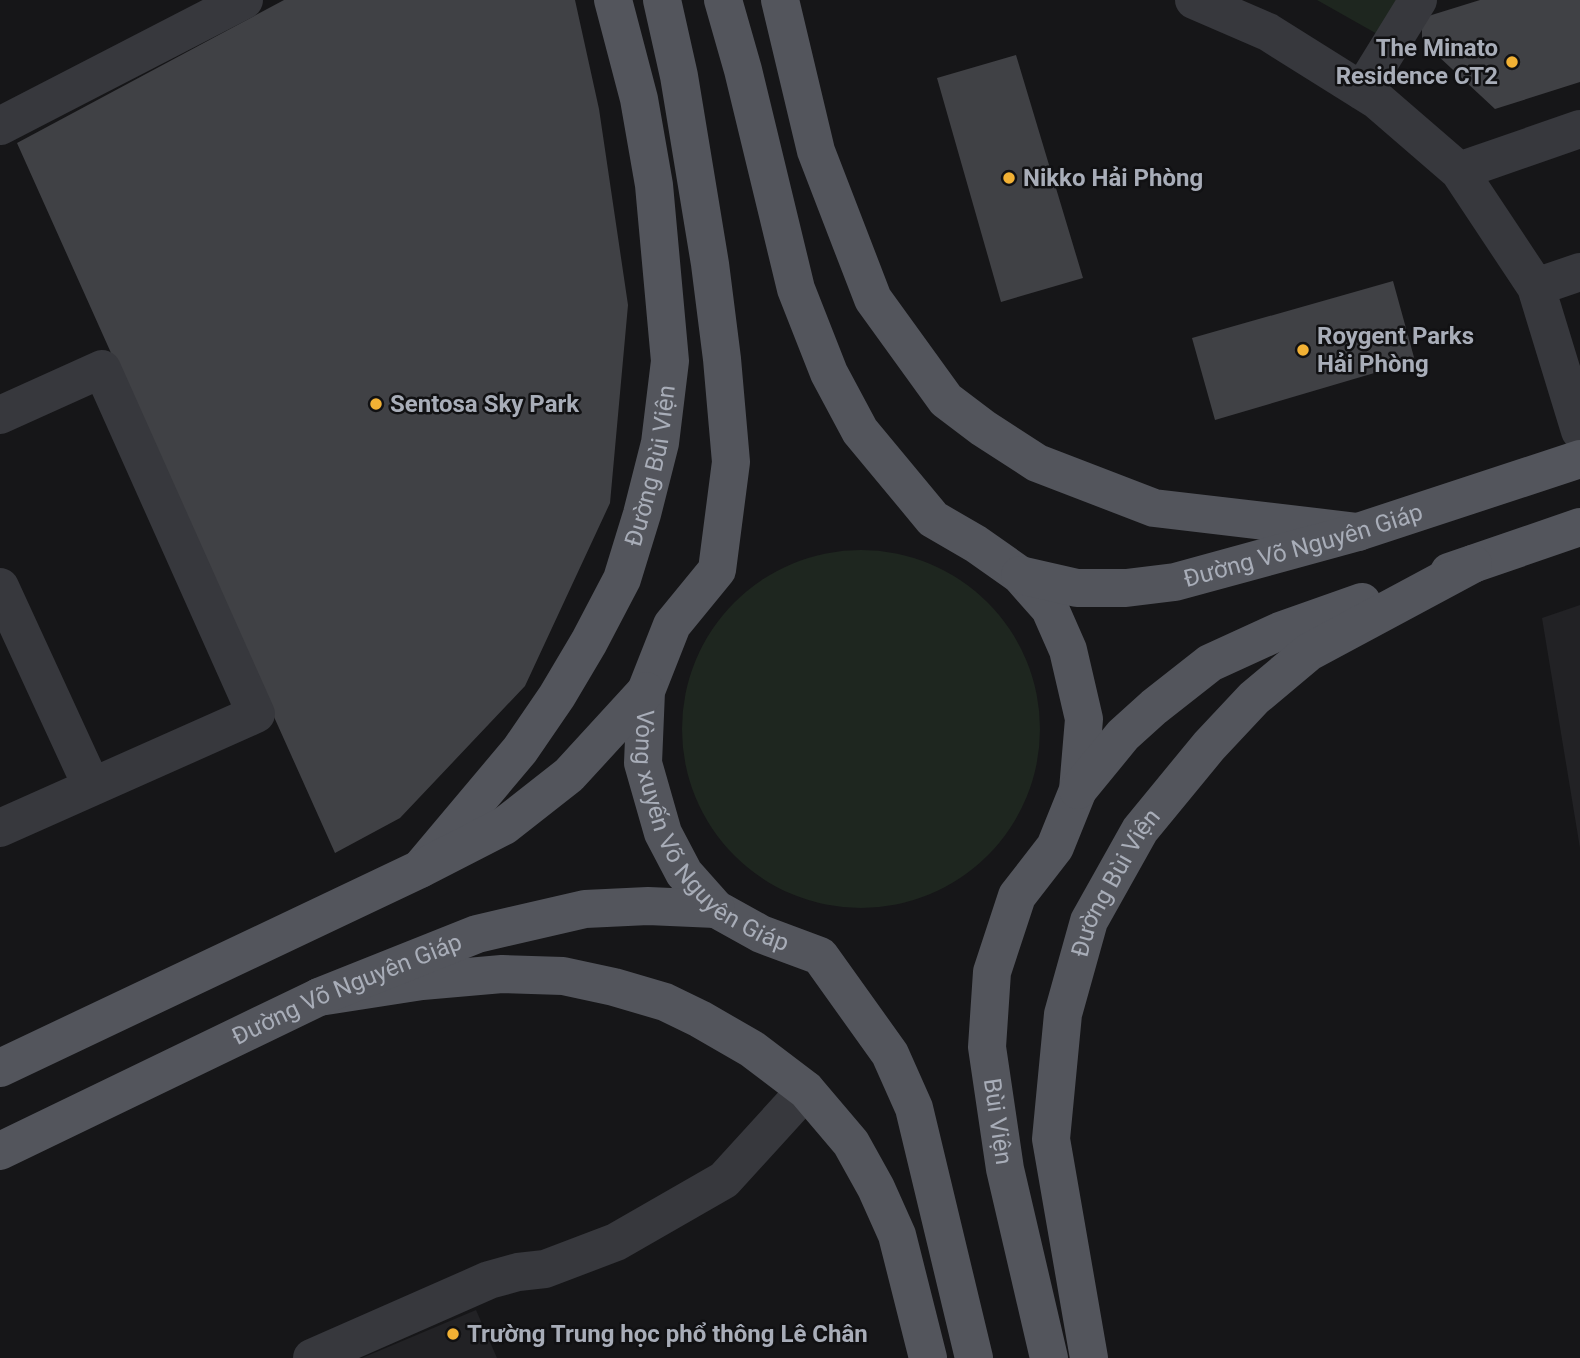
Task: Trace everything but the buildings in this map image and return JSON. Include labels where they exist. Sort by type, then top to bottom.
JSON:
[{"type":"main road","name":"Đường Bùi Viện","points":[[420,869],[520,750],[557,696],[589,642],[622,579],[660,443],[670,361],[654,185],[639,99],[613,0]]},
{"type":"main road","points":[[639,99],[679,76],[662,0]]},
{"type":"main road","points":[[724,0],[796,289],[829,373],[859,431],[933,519],[976,544],[1020,575],[1050,609],[1068,650],[1084,719],[1078,790]]},
{"type":"main road","points":[[780,0],[816,151],[873,299],[946,400],[1037,463],[1154,508],[1358,532]]},
{"type":"main road","name":"Vòng xuyến Võ Nguyên Giáp","points":[[679,76],[710,264],[731,462],[717,570],[672,625],[646,691],[643,763],[663,833],[684,873],[716,909],[761,934],[820,956],[890,1054],[914,1108],[974,1358]]},
{"type":"main road","name":"Đường Võ Nguyên Giáp","points":[[1020,575],[1077,588],[1126,588],[1165,583],[1231,568],[1358,532],[1580,458]]},
{"type":"main road","points":[[1078,790],[1123,735],[1210,663],[1280,631],[1580,527]]},
{"type":"main road","name":"Đường Bùi Viện","points":[[1087,1350],[1051,1139],[1063,1014],[1089,921],[1140,830],[1209,746],[1254,698],[1309,652],[1473,564]]},
{"type":"main road","points":[[0,1068],[420,869],[504,826],[569,775],[646,691]]},
{"type":"main road","name":"Bùi Viện","points":[[1048,1352],[1005,1169],[987,1047],[992,972],[1017,896],[1055,848],[1078,790]]},
{"type":"main road","name":"Đường Võ Nguyên Giáp","points":[[0,1151],[319,997],[477,934],[585,909],[648,906],[716,909]]},
{"type":"main road","points":[[319,997],[422,981],[502,974],[563,976],[665,1002],[752,1049],[806,1090],[851,1143],[876,1188],[897,1235],[928,1358]]},
{"type":"main road","points":[[1048,1352],[1087,1350]]},
{"type":"street","points":[[0,126],[244,0]]},
{"type":"street","points":[[1362,91],[1418,0]]},
{"type":"street","points":[[1216,4],[1268,32],[1378,101],[1459,171],[1536,287],[1580,430]]},
{"type":"street","points":[[1459,171],[1580,129]]},
{"type":"street","points":[[1536,287],[1580,272]]},
{"type":"street","points":[[0,415],[102,369],[256,714],[0,828]]},
{"type":"street","points":[[0,587],[92,787]]},
{"type":"street","points":[[312,1358],[489,1280],[518,1272],[545,1269],[616,1242],[724,1180],[806,1090]]},
{"type":"shaded area","points":[[1317,0],[1399,0],[1379,35]]},
{"type":"shaded area","points":[[843,550],[879,550],[913,557],[946,571],[975,590],[1000,615],[1019,644],[1033,677],[1040,711],[1037,764],[1027,798],[1000,843],[975,868],[946,887],[913,901],[879,908],[843,908],[809,901],[776,887],[747,868],[722,843],[703,814],[689,781],[682,747],[682,711],[689,677],[703,644],[722,615],[747,590],[776,571],[809,557]]},
{"type":"shaded area","points":[[1580,605],[1580,848],[1542,618]]},
{"type":"shaded area","name":"Trường Trung học phổ thông Lê Chân","points":[[476,1310],[497,1358],[362,1358]]},
{"type":"place","name":"The Minato Residence CT2","points":[[1512,62]]},
{"type":"place","name":"Nikko Hải Phòng","points":[[1009,178]]},
{"type":"place","name":"Roygent Parks Hải Phòng","points":[[1303,350]]},
{"type":"place","name":"Sentosa Sky Park","points":[[376,404]]},
{"type":"place","name":"Trường Trung học phổ thông Lê Chân","points":[[453,1334]]}]
